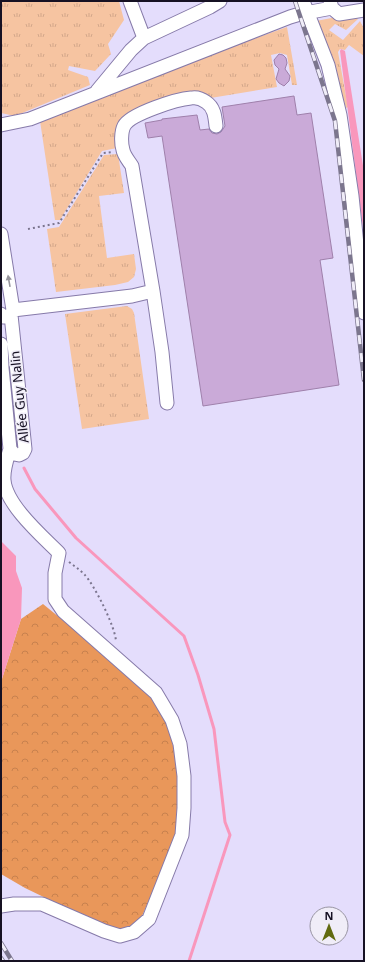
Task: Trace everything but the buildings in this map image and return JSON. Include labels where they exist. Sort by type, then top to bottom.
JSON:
[{"type":"street","points":[[130,1],[135,19],[144,38]]},
{"type":"street","points":[[96,93],[131,50],[144,38],[220,1]]},
{"type":"street","points":[[1,126],[30,119],[290,17],[305,7],[331,5],[339,14],[364,10]]},
{"type":"street","points":[[305,7],[328,65],[340,115],[352,196],[364,313]]},
{"type":"street","points":[[167,403],[162,352],[153,291],[132,166],[123,150],[123,128],[126,123],[133,118],[155,108],[191,98],[198,98],[211,106],[214,112],[216,126]]},
{"type":"street","name":"Allée Guy Nalin","points":[[1,234],[6,316],[24,449],[23,453],[19,455],[14,454],[10,449],[1,344]]},
{"type":"street","points":[[6,316],[132,296],[153,291]]},
{"type":"street","points":[[1,906],[14,904],[42,904],[104,931],[120,936],[134,932],[149,919],[182,835],[184,808],[184,776],[180,744],[172,720],[156,693],[63,611],[55,598],[55,573],[59,553],[17,509],[8,494],[4,480],[5,467],[10,449]]},
{"type":"path","points":[[28,230],[59,224],[103,153],[123,150]]},
{"type":"path","points":[[59,553],[85,575],[95,592],[109,618],[116,638],[116,658]]},
{"type":"green space","points":[[1,1],[119,1],[124,20],[108,44],[111,54],[95,71],[69,66],[68,70],[88,77],[90,85],[15,116],[1,113]]},
{"type":"green space","points":[[352,14],[358,19],[346,30],[335,24],[329,30],[343,40],[360,21],[364,29],[364,56],[349,45],[345,50],[340,49],[338,52],[348,107],[346,108],[331,56],[316,21]]},
{"type":"green space","points":[[287,27],[297,85],[292,85],[287,55],[280,53],[271,55],[277,87],[132,111],[117,148],[102,151],[60,220],[55,220],[40,121],[219,51]]},
{"type":"green space","points":[[118,154],[124,193],[99,196],[107,258],[134,254],[136,269],[134,277],[128,282],[115,285],[56,292],[47,229],[59,227],[104,155]]},
{"type":"green space","points":[[127,306],[132,309],[134,313],[149,419],[82,429],[65,314]]},
{"type":"green space","points":[[43,604],[143,686],[168,719],[178,773],[176,838],[142,916],[126,930],[108,928],[25,888],[1,874],[1,682],[21,619]]},
{"type":"shaded area","points":[[341,49],[345,51],[364,172],[364,235],[340,51]]},
{"type":"shaded area","points":[[1,541],[16,556],[16,571],[22,588],[21,619],[1,682]]},
{"type":"waterway","points":[[24,468],[35,489],[76,538],[184,636],[198,675],[214,729],[225,822],[230,835],[189,961]]},
{"type":"railway","points":[[295,1],[335,121],[364,380]]},
{"type":"railway","points":[[1,943],[12,961]]}]
